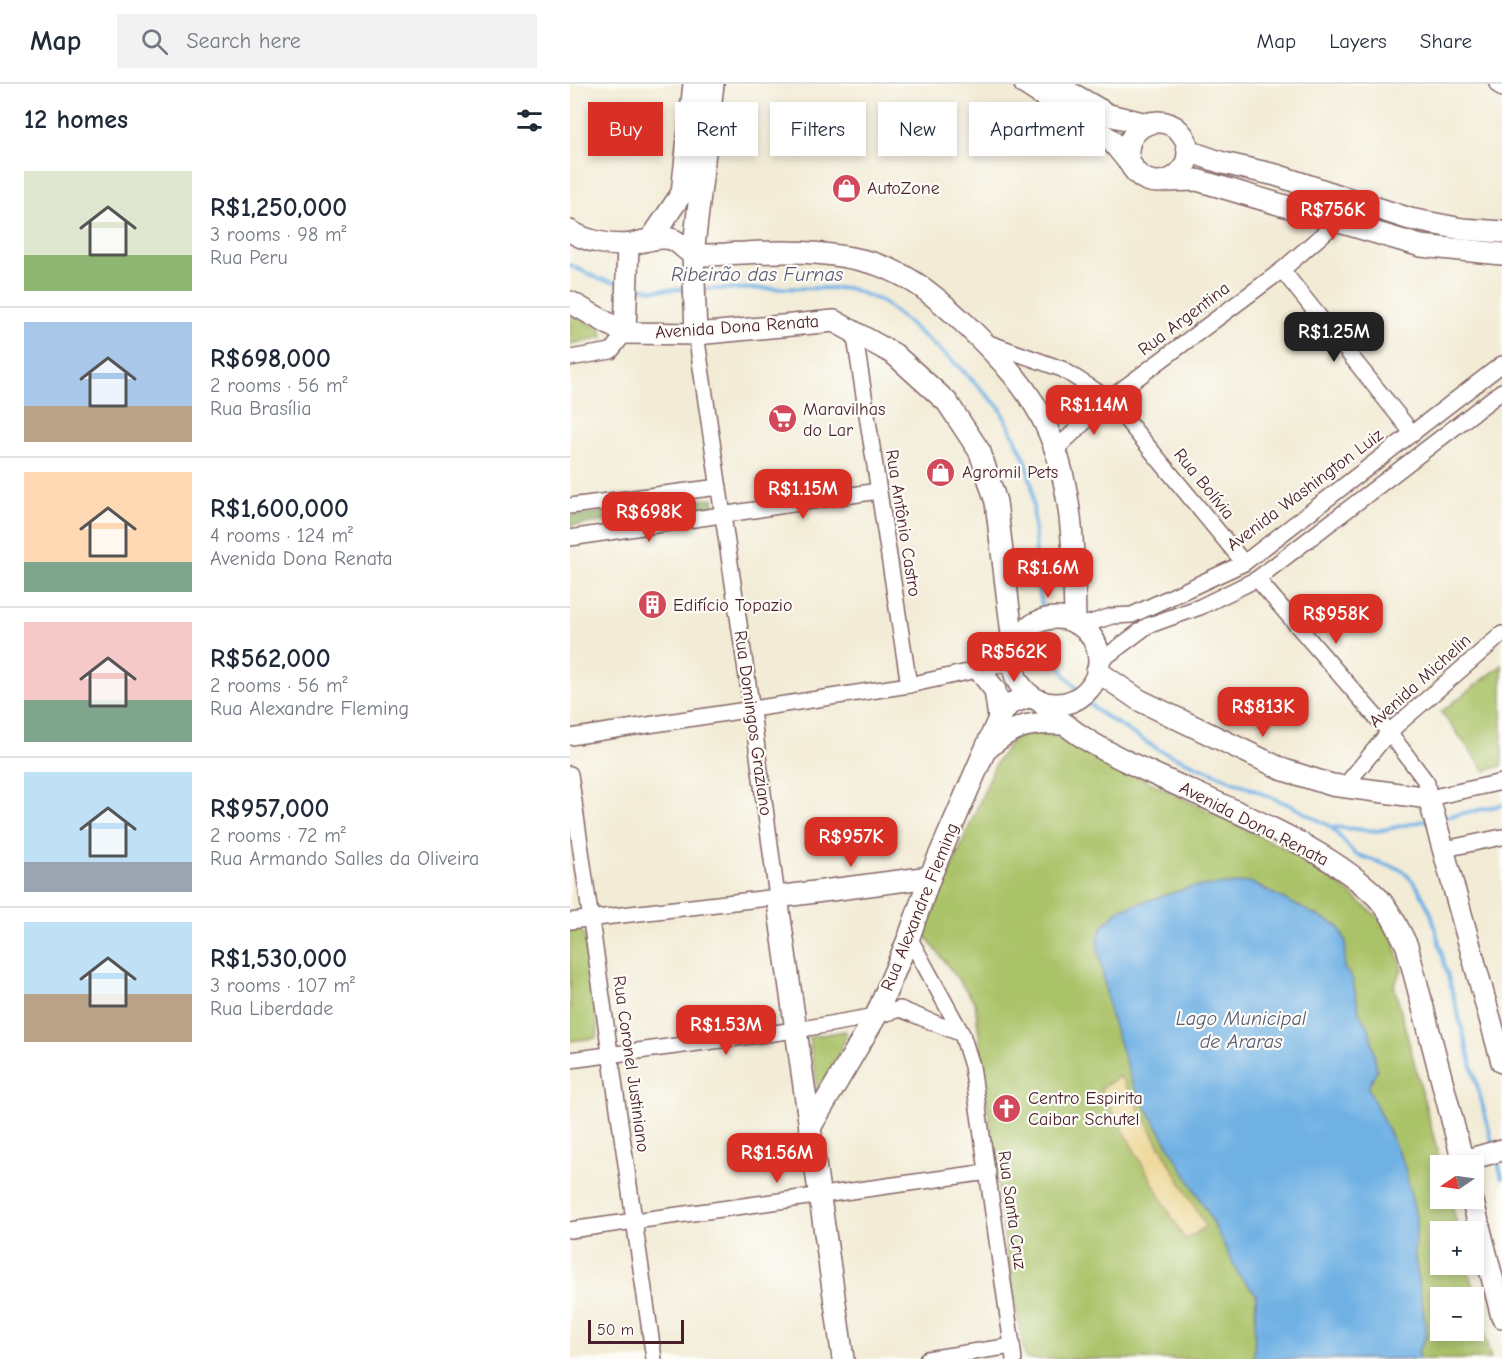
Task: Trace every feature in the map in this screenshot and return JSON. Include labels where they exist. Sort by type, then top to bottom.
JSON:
[{"type":"main road","points":[[651,239],[682,193],[694,84]]},
{"type":"main road","name":"Rua Domingos Graziano","points":[[696,334],[693,254],[713,84]]},
{"type":"main road","points":[[1025,84],[1110,139],[1146,179],[1197,180],[1421,246],[1502,254]]},
{"type":"main road","points":[[1055,84],[1108,115],[1148,124],[1165,123],[1174,127],[1186,142],[1188,152],[1182,170],[1165,181]]},
{"type":"main road","points":[[1132,166],[1129,146],[1139,129],[1148,124]]},
{"type":"main road","points":[[1188,152],[1276,175],[1410,219],[1462,229],[1502,232]]},
{"type":"main road","points":[[570,231],[582,239],[628,245],[651,239],[672,239],[693,254],[820,252],[899,271],[946,307],[983,341],[1017,380],[1040,413],[1056,449],[1067,499],[1075,569],[1073,622]]},
{"type":"main road","points":[[626,333],[628,245]]},
{"type":"main road","name":"Avenida Dona Renata","points":[[570,302],[626,333],[696,334],[834,321],[894,354],[947,402],[980,452],[996,502],[1014,656]]},
{"type":"main road","points":[[1038,622],[1073,622],[1090,636],[1097,648],[1096,672],[1082,695],[1069,702],[1055,704],[1036,698],[1020,684],[1014,656],[1023,634],[1038,622]]},
{"type":"main road","points":[[980,671],[995,690],[999,718]]},
{"type":"main road","points":[[1096,672],[1139,700],[1284,770],[1344,787],[1429,798],[1501,1052]]},
{"type":"main road","name":"Avenida Dona Renata","points":[[1036,698],[1061,724],[1103,750],[1298,843],[1330,862],[1376,896],[1391,915],[1407,946],[1477,1155]]},
{"type":"main road","name":"Rua Alexandre Fleming","points":[[811,1126],[876,1016],[909,937],[930,877],[999,718],[1009,704],[1036,698]]},
{"type":"main road","points":[[985,752],[1002,736],[1022,725],[1061,724]]},
{"type":"main road","points":[[843,1359],[777,897],[930,877]]},
{"type":"main road","points":[[1475,1209],[1502,1317]]},
{"type":"street","points":[[1497,84],[1502,89]]},
{"type":"street","name":"Rua Argentina","points":[[1056,449],[1110,399],[1282,270],[1337,222]]},
{"type":"street","points":[[1282,270],[1413,434]]},
{"type":"street","name":"Rua Antônio Castro","points":[[854,331],[909,685]]},
{"type":"street","points":[[570,358],[611,351],[626,333]]},
{"type":"street","name":"Rua Domingos Graziano","points":[[696,334],[777,897]]},
{"type":"street","name":"Rua Bolívia","points":[[983,341],[1062,369],[1110,399],[1244,562]]},
{"type":"street","name":"Avenida Washington Luiz","points":[[1073,622],[1132,615],[1244,562],[1413,434],[1502,363]]},
{"type":"street","points":[[1096,672],[1147,626],[1200,607],[1257,579],[1502,391]]},
{"type":"street","points":[[570,506],[719,488]]},
{"type":"street","points":[[570,538],[878,491]]},
{"type":"street","points":[[1257,579],[1389,732],[1427,783],[1429,798],[1502,782]]},
{"type":"street","name":"Avenida Michelin","points":[[1344,787],[1389,732],[1502,634]]},
{"type":"street","points":[[570,737],[752,711],[909,685],[980,671],[1014,656]]},
{"type":"street","name":"Rua Coronel Justiniano","points":[[570,774],[654,1359]]},
{"type":"street","points":[[1445,849],[1502,837]]},
{"type":"street","points":[[570,921],[777,897]]},
{"type":"street","name":"Rua Santa Cruz","points":[[909,937],[962,1034],[972,1066],[1013,1352]]},
{"type":"street","points":[[570,1059],[796,1030],[876,1016],[900,1009],[962,1034]]},
{"type":"street","points":[[570,1230],[988,1173]]},
{"type":"street","points":[[927,1359],[1013,1352]]},
{"type":"green space","points":[[570,314],[601,329],[603,337],[570,344]]},
{"type":"green space","points":[[713,498],[714,509],[570,526],[570,516]]},
{"type":"green space","points":[[1502,665],[1502,766],[1485,771],[1441,712]]},
{"type":"green space","points":[[1036,730],[1054,735],[1312,862],[1378,917],[1394,941],[1402,970],[1394,985],[1438,1155],[1430,1155],[1430,1209],[1453,1209],[1456,1221],[1430,1221],[1430,1275],[1470,1275],[1473,1287],[1430,1287],[1430,1341],[1484,1341],[1484,1332],[1491,1359],[1025,1359],[1005,1243],[975,1002],[924,934],[996,763],[1011,741]]},
{"type":"green space","points":[[577,929],[584,934],[598,1032],[596,1038],[570,1041],[570,930]]},
{"type":"green space","points":[[846,1031],[824,1090],[818,1092],[809,1037]]},
{"type":"sand","points":[[1120,1076],[1206,1227],[1185,1240],[1100,1089]]},
{"type":"water","name":"Lago Municipal de Araras","points":[[1250,882],[1338,926],[1346,942],[1344,968],[1352,978],[1360,1015],[1369,1027],[1377,1069],[1368,1088],[1404,1164],[1417,1222],[1414,1251],[1427,1335],[1418,1352],[1419,1359],[1254,1359],[1256,1294],[1239,1275],[1206,1209],[1133,1085],[1110,1014],[1097,942],[1102,927],[1119,910],[1191,887]]},
{"type":"waterway","name":"Ribeirão das Furnas","points":[[570,265],[599,279],[619,283]]},
{"type":"waterway","name":"Ribeirão das Furnas","points":[[633,286],[653,290],[688,289]]},
{"type":"waterway","name":"Ribeirão das Furnas","points":[[701,289],[849,288],[883,302],[957,365],[1000,408],[1026,461],[1032,487],[1038,589],[1053,651],[1065,675],[1097,711],[1159,750],[1292,806],[1331,827],[1355,854],[1402,870],[1417,886],[1431,913],[1493,1145]]},
{"type":"waterway","name":"Ribeirão das Furnas","points":[[1441,818],[1502,805]]},
{"type":"waterway","name":"Ribeirão das Furnas","points":[[1332,827],[1378,831],[1428,820]]},
{"type":"waterway","name":"Ribeirão das Furnas","points":[[1497,1158],[1502,1178]]},
{"type":"place","name":"AutoZone","points":[[846,188]]},
{"type":"place","name":"Maravilhas do Lar","points":[[782,419]]},
{"type":"place","name":"Agromil Pets","points":[[941,472]]},
{"type":"place","name":"Edifício Topazio","points":[[652,605]]},
{"type":"place","name":"Centro Espirita Caibar Schutel","points":[[1007,1108]]}]
